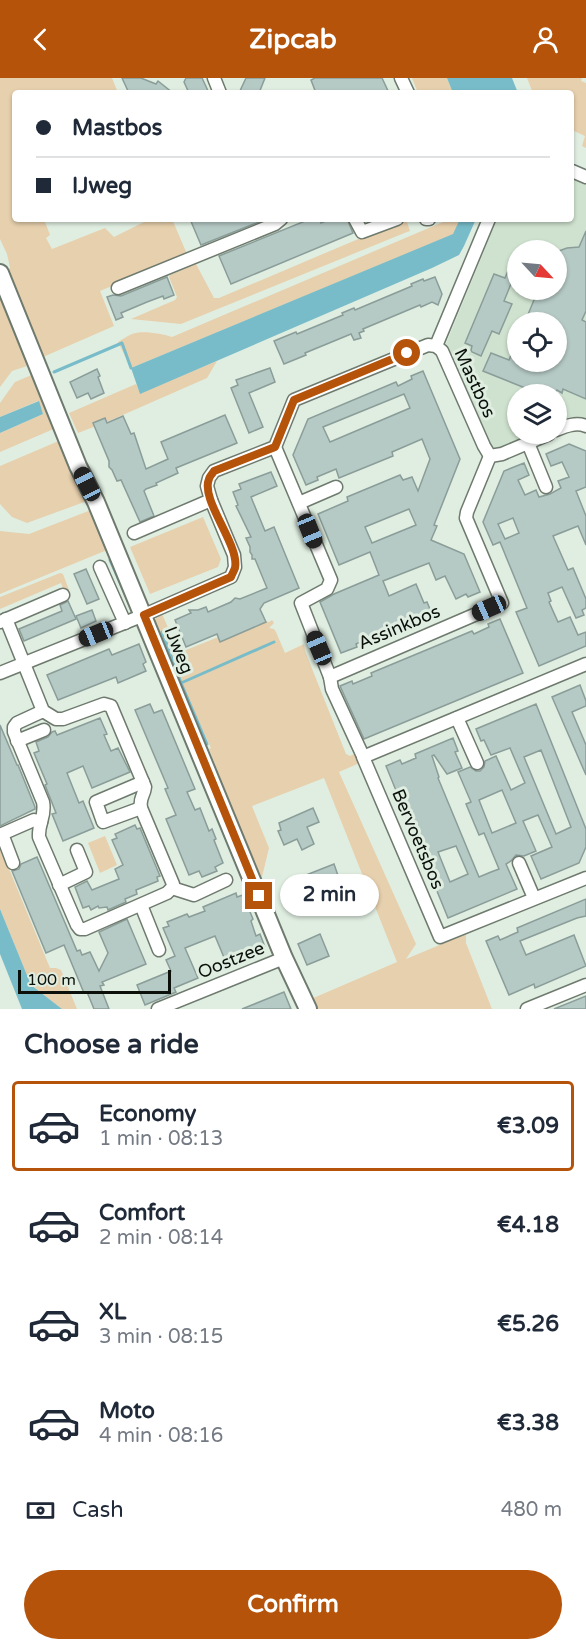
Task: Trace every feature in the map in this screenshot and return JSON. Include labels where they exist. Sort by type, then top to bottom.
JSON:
[{"type":"street","points":[[118,288],[277,222]]},
{"type":"street","points":[[357,222],[362,232],[389,222]]},
{"type":"street","points":[[436,346],[488,222]]},
{"type":"street","name":"IJweg","points":[[0,273],[78,466],[96,502],[144,615],[284,958],[308,1009]]},
{"type":"street","name":"Mastbos","points":[[275,447],[294,400],[428,345],[436,346],[442,351],[490,456]]},
{"type":"street","points":[[567,427],[580,423],[586,426]]},
{"type":"street","points":[[490,456],[502,454],[526,444]]},
{"type":"street","points":[[528,444],[546,487]]},
{"type":"street","points":[[0,673],[231,577],[235,567],[234,555],[211,500],[207,486],[209,478],[214,471],[275,447],[331,580],[327,589],[301,603],[330,677],[332,689],[362,754]]},
{"type":"street","name":"Assinkbos","points":[[330,677],[502,603],[466,518],[466,512],[490,456]]},
{"type":"street","points":[[298,502],[336,487]]},
{"type":"street","points":[[134,533],[211,500]]},
{"type":"street","points":[[100,567],[125,623]]},
{"type":"street","points":[[63,595],[3,621],[24,663],[43,711],[56,719],[63,719],[104,704],[111,706],[142,782],[144,791],[140,801],[141,808],[173,885],[172,888]]},
{"type":"street","name":"Bervoetsbos","points":[[586,664],[363,757],[440,937],[586,878]]},
{"type":"street","points":[[43,711],[17,723],[14,732],[43,802],[45,811],[39,837],[77,926],[80,929],[86,929],[141,905],[172,888]]},
{"type":"street","points":[[457,717],[477,763]]},
{"type":"street","points":[[17,741],[44,730]]},
{"type":"street","points":[[141,808],[103,822],[96,802],[142,782]]},
{"type":"street","points":[[13,862],[2,834],[34,820],[41,822]]},
{"type":"street","points":[[59,885],[86,872],[77,850]]},
{"type":"street","points":[[519,863],[534,898]]},
{"type":"street","points":[[172,888],[194,895],[226,880]]},
{"type":"street","points":[[141,905],[159,950]]},
{"type":"street","name":"Oostzee","points":[[158,1009],[179,1005],[284,958]]},
{"type":"street","points":[[527,1009],[586,985]]},
{"type":"shaded area","points":[[0,78],[112,78],[117,90],[12,90],[12,222],[45,222],[50,235],[46,238],[52,249],[105,228],[114,237],[144,222],[173,222],[187,254],[100,291],[114,326],[43,357],[6,272],[10,268],[0,239]]},
{"type":"shaded area","points":[[412,78],[447,78],[452,90],[417,90]]},
{"type":"shaded area","points":[[527,78],[582,78],[581,81],[586,83],[586,148],[582,146],[585,136],[574,131],[574,90],[532,90]]},
{"type":"shaded area","points":[[574,177],[586,182],[586,420],[567,425],[567,384],[507,384],[507,444],[515,444],[501,449],[487,444],[446,344],[496,222],[574,222]]},
{"type":"shaded area","points":[[405,222],[410,231],[181,324],[131,319],[175,300],[177,297],[170,275],[196,264],[214,298],[219,298],[363,237]]},
{"type":"shaded area","points":[[443,222],[459,222],[454,234],[131,368],[118,342],[141,332],[172,337]]},
{"type":"shaded area","points":[[0,293],[30,365],[12,371],[0,387]]},
{"type":"shaded area","points":[[217,361],[207,378],[78,433],[69,413],[136,384],[140,393]]},
{"type":"shaded area","points":[[34,374],[56,428],[0,452],[0,433],[43,414],[38,401],[0,417],[0,403],[15,382]]},
{"type":"shaded area","points":[[61,440],[87,501],[27,523],[12,517],[0,504],[0,466]]},
{"type":"shaded area","points":[[91,510],[112,548],[0,594],[0,531],[29,534]]},
{"type":"shaded area","points":[[203,517],[221,559],[218,567],[150,594],[130,547]]},
{"type":"shaded area","points":[[60,573],[63,574],[68,592],[65,593],[61,583],[0,609],[0,597]]},
{"type":"shaded area","points":[[162,614],[179,652],[261,620],[269,622],[272,620],[274,623],[269,628],[276,632],[285,653],[304,644],[346,754],[350,756],[359,752],[362,762],[339,772],[416,944],[406,959],[466,934],[466,943],[492,1009],[315,1009],[311,999],[397,962],[324,778],[252,806],[269,848],[261,881],[209,749],[211,748],[155,619]]},
{"type":"shaded area","points":[[105,836],[117,865],[100,873],[88,843]]},
{"type":"shaded area","points":[[0,847],[50,968],[61,970],[77,1009],[62,1009],[31,985],[0,909]]},
{"type":"water","points":[[447,78],[512,78],[517,90],[452,90]]},
{"type":"water","points":[[459,222],[475,222],[459,255],[140,394],[131,368],[453,234]]},
{"type":"water","points":[[39,401],[43,414],[0,433],[0,417]]},
{"type":"water","points":[[0,909],[31,985],[62,1009],[22,1009],[0,954]]},
{"type":"building","points":[[122,78],[141,78],[156,84],[158,81],[169,90],[128,90]]},
{"type":"building","points":[[186,78],[202,78],[208,90],[188,90],[184,82]]},
{"type":"building","points":[[246,78],[265,78],[260,90],[240,90]]},
{"type":"building","points":[[315,78],[382,78],[388,90],[315,90],[311,80]]},
{"type":"building","points":[[191,222],[259,222],[201,245]]},
{"type":"building","points":[[303,222],[348,222],[353,233],[231,284],[219,256]]},
{"type":"building","points":[[586,231],[586,311],[582,320],[586,322],[586,399],[567,391],[567,384],[515,384],[483,371],[491,353],[507,359],[507,372],[567,372],[567,312],[529,312],[534,300],[567,300],[567,248],[579,247]]},
{"type":"building","points":[[507,273],[507,294],[504,301],[512,304],[499,334],[492,331],[481,356],[472,352],[472,346],[465,343],[494,274],[505,278]]},
{"type":"building","points":[[167,277],[174,295],[164,299],[163,296],[121,313],[123,317],[116,320],[107,297],[121,296]]},
{"type":"building","points":[[435,277],[442,294],[438,305],[432,302],[421,307],[420,305],[363,329],[364,331],[359,333],[361,338],[354,340],[351,334],[284,364],[274,341],[343,315],[342,313],[354,308],[355,310],[412,286],[411,284],[423,279],[424,281]]},
{"type":"building","points":[[270,368],[275,382],[249,393],[263,427],[249,433],[231,388],[238,385],[236,380]]},
{"type":"building","points":[[97,369],[104,393],[91,399],[88,393],[77,398],[70,382]]},
{"type":"building","points":[[423,371],[460,459],[434,525],[437,526],[431,540],[464,554],[480,592],[468,597],[466,594],[456,599],[445,576],[436,580],[429,563],[383,581],[389,596],[416,584],[424,603],[427,602],[432,614],[356,644],[357,647],[341,653],[320,602],[379,575],[370,552],[339,565],[318,514],[348,501],[347,497],[400,475],[403,480],[412,477],[418,491],[430,459],[422,439],[392,452],[393,456],[339,478],[336,469],[317,477],[318,480],[306,485],[293,455],[308,419],[396,382],[398,386],[412,379],[411,376]],"holes":[[[404,394],[410,408],[330,442],[323,427]],[[409,509],[416,525],[372,543],[365,527]]]},
{"type":"building","points":[[225,415],[237,443],[176,468],[178,473],[146,489],[144,491],[154,516],[140,522],[121,480],[117,481],[109,467],[109,461],[93,423],[105,418],[107,423],[123,416],[131,434],[134,433],[146,469],[168,459],[161,442]]},
{"type":"building","points":[[569,444],[586,451],[586,487],[576,491],[586,516],[586,545],[578,526],[553,536],[568,570],[573,568],[586,599],[586,608],[582,610],[584,615],[576,618],[562,587],[548,593],[551,601],[549,602],[558,622],[570,617],[578,635],[586,632],[586,646],[539,666],[516,612],[527,608],[500,542],[493,545],[483,522],[504,471],[524,463],[529,475],[518,480],[525,495],[536,490],[539,497],[561,488],[558,481],[569,477],[562,462],[551,466],[546,454]],"holes":[[[513,518],[519,533],[505,539],[498,524]]]},
{"type":"building","points":[[271,472],[277,486],[251,497],[265,531],[274,527],[299,588],[264,603],[260,609],[266,622],[220,642],[217,634],[186,647],[175,620],[191,613],[189,610],[206,607],[208,612],[235,598],[240,599],[267,588],[255,559],[252,559],[246,538],[251,537],[236,506],[238,505],[233,492],[241,489],[239,484]]},
{"type":"building","points":[[86,569],[99,599],[87,604],[74,574]]},
{"type":"building","points":[[68,601],[76,619],[24,641],[19,629],[62,611],[60,605]]},
{"type":"building","points":[[92,610],[96,621],[81,628],[76,616]]},
{"type":"building","points":[[500,619],[523,673],[364,739],[340,686],[352,681],[353,684],[372,676],[371,673],[472,631],[474,634]]},
{"type":"building","points":[[139,644],[146,662],[143,664],[146,671],[118,683],[116,677],[58,700],[47,675],[109,649],[112,655]]},
{"type":"building","points":[[580,685],[586,706],[572,712],[586,745],[586,775],[552,697]]},
{"type":"building","points":[[150,704],[154,713],[162,710],[195,789],[187,792],[195,810],[200,808],[209,831],[212,829],[216,839],[214,840],[223,863],[215,867],[217,871],[202,877],[199,871],[189,875],[166,819],[176,815],[165,789],[168,788],[135,710]]},
{"type":"building","points":[[536,704],[586,829],[586,847],[579,863],[541,879],[531,856],[552,847],[538,815],[523,821],[536,851],[524,856],[516,855],[506,864],[517,889],[448,918],[428,869],[430,863],[424,846],[409,811],[399,798],[386,766],[400,760],[402,764],[416,758],[415,754],[453,738],[458,751],[455,752],[462,768],[447,774],[434,755],[432,756],[438,778],[479,877],[499,869],[484,833],[479,835],[466,804],[471,802],[458,772],[470,767],[480,771],[485,761],[496,756],[511,790],[525,783],[510,748],[491,755],[476,729]],"holes":[[[541,750],[571,827],[556,834],[524,757]],[[502,790],[516,823],[492,833],[479,800]],[[456,846],[468,874],[450,882],[438,852]]]},
{"type":"building","points":[[100,718],[111,751],[118,748],[130,772],[92,788],[83,766],[67,773],[79,803],[83,801],[94,828],[63,841],[52,814],[56,813],[45,785],[47,784],[34,753],[39,751],[36,742],[48,737],[52,732],[55,731],[57,735]]},
{"type":"building","points":[[0,725],[35,809],[0,826]]},
{"type":"building","points":[[313,808],[319,822],[307,827],[314,844],[302,850],[297,839],[284,845],[278,831],[281,830],[279,823]]},
{"type":"building","points":[[135,825],[137,829],[140,828],[160,876],[157,877],[158,881],[136,890],[137,894],[125,899],[126,902],[108,910],[107,907],[99,908],[98,906],[91,910],[89,906],[83,908],[75,887],[87,881],[92,890],[119,879],[115,869],[123,865],[112,840],[117,838],[115,834]]},
{"type":"building","points":[[37,857],[77,951],[80,950],[82,955],[90,952],[99,971],[108,953],[99,932],[127,919],[146,964],[102,982],[104,985],[100,986],[109,1009],[94,1009],[87,992],[84,993],[64,945],[46,953],[12,871]]},
{"type":"building","points":[[334,864],[342,887],[294,905],[286,883]]},
{"type":"building","points":[[236,893],[237,897],[243,895],[253,919],[251,921],[256,936],[260,934],[265,947],[250,954],[251,957],[228,967],[215,936],[185,948],[198,978],[174,988],[176,992],[145,1005],[137,985],[171,971],[166,960],[175,956],[163,928],[169,926],[167,922],[187,914],[189,917],[205,911],[203,907]]},
{"type":"building","points":[[586,899],[586,916],[520,941],[526,955],[574,935],[586,966],[535,988],[534,984],[509,995],[486,941],[498,936],[500,940],[518,932],[517,928]]},
{"type":"building","points":[[320,934],[329,956],[307,965],[298,944]]},
{"type":"building","points":[[284,992],[291,1009],[242,1009]]},
{"type":"building","points":[[586,996],[586,1009],[554,1009]]},
{"type":"waterway","points":[[54,372],[122,343],[131,368]]},
{"type":"waterway","points":[[110,560],[129,603]]},
{"type":"waterway","points":[[162,632],[181,683],[274,642]]},
{"type":"waterway","points":[[181,683],[207,744]]},
{"type":"route","points":[[259,896],[144,615],[231,577],[235,567],[234,555],[207,486],[214,471],[275,447],[294,400],[407,353]]}]
